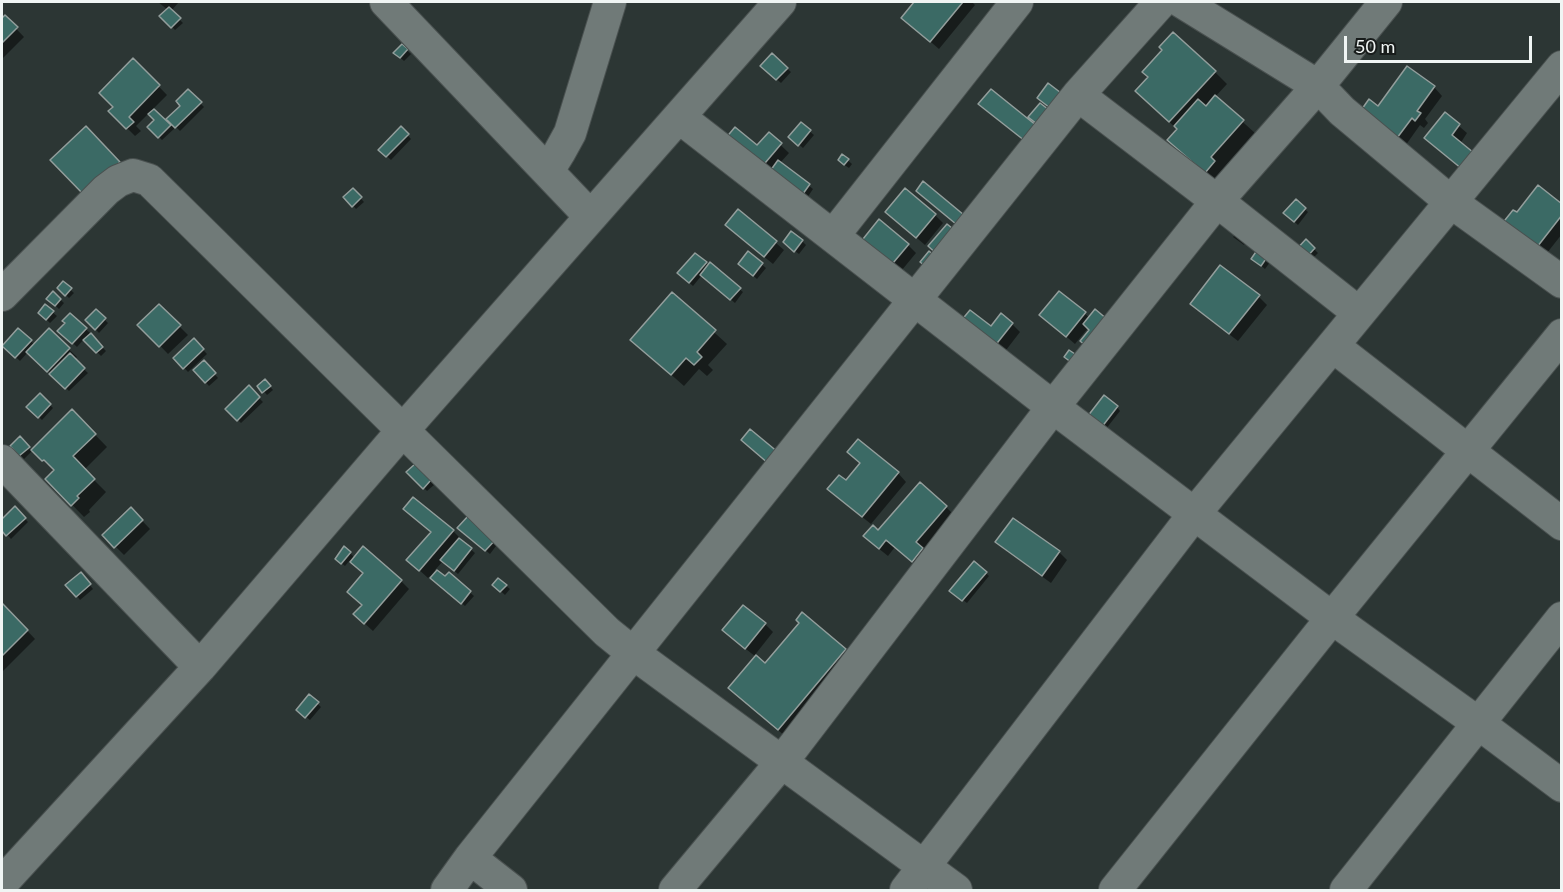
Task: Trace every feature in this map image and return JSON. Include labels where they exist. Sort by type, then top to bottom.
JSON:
[{"type":"street","points":[[386,2],[590,216]]},
{"type":"street","points":[[548,171],[570,133],[610,2]]},
{"type":"street","points":[[2,883],[200,667],[403,430],[780,2]]},
{"type":"street","points":[[833,236],[1017,2]]},
{"type":"street","points":[[447,891],[470,858],[1078,95],[1161,2]]},
{"type":"street","points":[[1182,2],[1318,86],[1342,111],[1451,202],[1562,282]]},
{"type":"street","points":[[675,891],[781,763],[1053,407],[1217,201],[1318,86],[1386,2]]},
{"type":"street","points":[[915,879],[1195,513],[1562,67]]},
{"type":"street","points":[[1078,95],[1359,313]]},
{"type":"street","points":[[679,117],[1053,407],[1332,618],[1562,786]]},
{"type":"street","points":[[2,295],[106,190],[118,181],[133,175],[149,180],[607,632],[781,763],[915,879],[956,891]]},
{"type":"street","points":[[1115,891],[1467,450],[1562,335]]},
{"type":"street","points":[[1333,346],[1562,524]]},
{"type":"street","points":[[2,461],[200,667]]},
{"type":"street","points":[[1346,891],[1562,618]]},
{"type":"street","points":[[470,858],[511,891]]},
{"type":"building","points":[[914,2],[963,2],[930,42],[901,18]]},
{"type":"building","points":[[169,7],[181,18],[171,28],[159,16]]},
{"type":"building","points":[[5,15],[18,27],[2,43],[2,18]]},
{"type":"building","points":[[1173,32],[1216,71],[1169,122],[1135,91],[1148,77],[1142,72],[1162,50],[1159,47]]},
{"type":"building","points":[[402,44],[408,49],[400,58],[393,53]]},
{"type":"building","points":[[772,53],[788,68],[776,80],[760,66]]},
{"type":"building","points":[[133,58],[160,85],[129,117],[134,122],[126,129],[108,111],[113,107],[99,93]]},
{"type":"building","points":[[1407,66],[1435,86],[1417,111],[1421,113],[1415,121],[1412,118],[1394,142],[1357,116],[1369,99],[1378,106]]},
{"type":"building","points":[[1048,83],[1065,96],[1054,111],[1037,98]]},
{"type":"building","points":[[188,89],[202,102],[175,128],[166,119],[180,106],[176,101]]},
{"type":"building","points":[[991,89],[1037,126],[1025,141],[978,104]]},
{"type":"building","points":[[1215,95],[1244,120],[1211,157],[1215,161],[1205,173],[1167,140],[1177,129],[1174,126],[1198,99],[1206,106]]},
{"type":"building","points":[[1040,103],[1053,113],[1041,127],[1028,117]]},
{"type":"building","points":[[154,109],[171,125],[158,138],[147,127],[154,120],[148,114]]},
{"type":"building","points":[[1445,112],[1460,124],[1452,135],[1474,153],[1462,169],[1424,138]]},
{"type":"building","points":[[801,122],[811,130],[798,146],[788,137]]},
{"type":"building","points":[[86,126],[120,162],[85,196],[50,160]]},
{"type":"building","points":[[401,126],[409,134],[386,157],[378,150]]},
{"type":"building","points":[[735,127],[757,145],[769,132],[782,143],[760,169],[725,139]]},
{"type":"building","points":[[842,154],[849,159],[844,165],[838,160]]},
{"type":"building","points":[[778,160],[810,184],[800,198],[768,174]]},
{"type":"building","points":[[923,181],[970,220],[962,229],[916,191]]},
{"type":"building","points":[[1538,185],[1562,204],[1562,215],[1534,251],[1501,225],[1513,210],[1517,212]]},
{"type":"building","points":[[353,188],[362,197],[352,207],[343,197]]},
{"type":"building","points":[[905,188],[936,214],[916,238],[885,212]]},
{"type":"building","points":[[1296,199],[1306,208],[1294,222],[1283,213]]},
{"type":"building","points":[[738,209],[777,241],[764,257],[725,225]]},
{"type":"building","points":[[879,219],[909,244],[888,269],[859,244]]},
{"type":"building","points":[[947,224],[958,233],[939,256],[928,246]]},
{"type":"building","points":[[791,231],[803,240],[794,252],[783,242]]},
{"type":"building","points":[[1306,239],[1315,248],[1305,259],[1295,251]]},
{"type":"building","points":[[1260,246],[1270,253],[1261,266],[1251,259]]},
{"type":"building","points":[[748,251],[763,263],[753,276],[738,264]]},
{"type":"building","points":[[929,251],[938,259],[929,269],[920,262]]},
{"type":"building","points":[[695,253],[707,262],[689,283],[677,273]]},
{"type":"building","points":[[710,262],[741,288],[730,300],[700,275]]},
{"type":"building","points":[[1220,265],[1260,295],[1229,334],[1190,304]]},
{"type":"building","points":[[63,281],[72,288],[65,296],[57,288]]},
{"type":"building","points":[[53,291],[61,299],[55,306],[46,299]]},
{"type":"building","points":[[1059,291],[1086,312],[1066,337],[1039,315]]},
{"type":"building","points":[[672,292],[716,330],[697,352],[702,357],[694,365],[686,358],[671,375],[630,340]]},
{"type":"building","points":[[45,304],[54,311],[46,320],[38,313]]},
{"type":"building","points":[[159,304],[181,325],[159,347],[137,325]]},
{"type":"building","points":[[96,309],[106,318],[95,330],[85,320]]},
{"type":"building","points":[[1095,309],[1114,325],[1092,351],[1080,341],[1089,330],[1083,324]]},
{"type":"building","points":[[970,310],[991,326],[1001,313],[1013,323],[994,347],[960,322]]},
{"type":"building","points":[[70,313],[87,328],[72,344],[57,331],[65,323],[62,321]]},
{"type":"building","points":[[18,328],[32,340],[15,358],[2,346]]},
{"type":"building","points":[[49,328],[70,348],[47,372],[26,352]]},
{"type":"building","points":[[91,333],[103,347],[96,353],[83,340]]},
{"type":"building","points":[[194,338],[204,349],[183,369],[173,358]]},
{"type":"building","points":[[1069,350],[1084,360],[1079,368],[1064,357]]},
{"type":"building","points":[[70,353],[85,368],[65,389],[49,374]]},
{"type":"building","points":[[204,360],[216,373],[205,383],[193,370]]},
{"type":"building","points":[[265,379],[271,386],[262,393],[257,386]]},
{"type":"building","points":[[249,385],[260,397],[237,421],[225,409]]},
{"type":"building","points":[[40,393],[51,404],[38,418],[26,407]]},
{"type":"building","points":[[1104,395],[1118,406],[1098,432],[1084,421]]},
{"type":"building","points":[[72,409],[96,434],[73,456],[95,479],[77,496],[79,498],[71,506],[45,479],[54,470],[31,450]]},
{"type":"building","points":[[750,429],[779,453],[769,464],[741,440]]},
{"type":"building","points":[[20,436],[30,447],[19,456],[10,446]]},
{"type":"building","points":[[858,439],[899,472],[862,517],[827,489],[839,475],[846,480],[860,463],[847,452]]},
{"type":"building","points":[[415,464],[431,480],[423,489],[406,472]]},
{"type":"building","points":[[920,482],[947,506],[916,542],[923,548],[912,562],[886,540],[879,549],[863,536],[873,525],[878,530]]},
{"type":"building","points":[[413,497],[454,530],[419,571],[406,560],[431,532],[403,509]]},
{"type":"building","points":[[15,506],[26,518],[6,536],[2,531],[2,519]]},
{"type":"building","points":[[131,507],[143,520],[114,548],[102,535]]},
{"type":"building","points":[[469,515],[497,538],[485,551],[457,528]]},
{"type":"building","points":[[1013,518],[1060,551],[1042,576],[995,542]]},
{"type":"building","points":[[459,538],[472,548],[454,571],[440,560]]},
{"type":"building","points":[[344,546],[351,552],[341,564],[335,559]]},
{"type":"building","points":[[363,546],[402,580],[364,624],[353,614],[362,605],[347,592],[363,573],[350,562]]},
{"type":"building","points":[[974,561],[987,572],[962,601],[949,591]]},
{"type":"building","points":[[437,570],[445,576],[449,572],[471,591],[461,604],[430,578]]},
{"type":"building","points":[[81,572],[91,584],[76,597],[65,585]]},
{"type":"building","points":[[498,578],[507,585],[500,592],[492,585]]},
{"type":"building","points":[[2,603],[28,630],[2,656]]},
{"type":"building","points":[[743,605],[766,623],[745,649],[722,630]]},
{"type":"building","points":[[802,612],[846,649],[778,730],[728,688],[756,655],[765,663],[799,623],[796,620]]},
{"type":"building","points":[[309,694],[319,702],[305,718],[296,710]]}]
